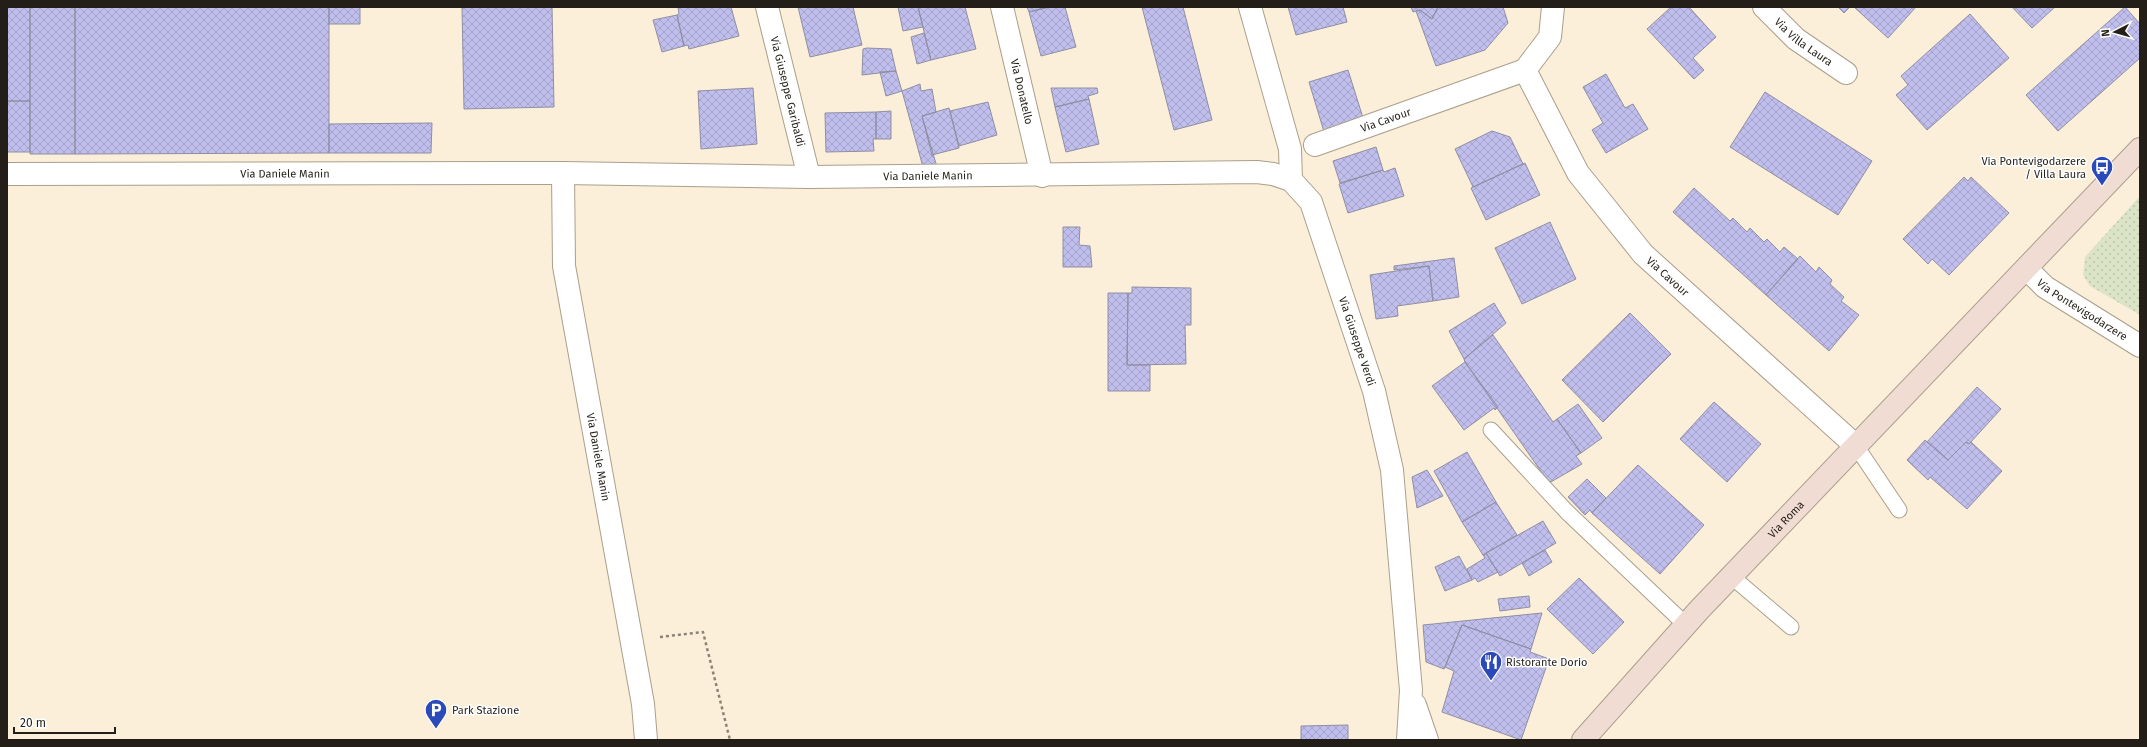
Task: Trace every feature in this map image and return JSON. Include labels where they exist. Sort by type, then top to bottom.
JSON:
[{"type":"main road","name":"Via Pontevigodarzere","points":[[1993,301],[2028,269],[2140,149]]},
{"type":"main road","name":"Via Roma","points":[[1583,740],[1731,576],[1993,301]]},
{"type":"street","name":"Via Giuseppe Garibaldi","points":[[767,7],[809,177]]},
{"type":"street","name":"Via Donatello","points":[[1002,7],[1042,176]]},
{"type":"street","points":[[1250,7],[1290,149],[1291,180]]},
{"type":"street","points":[[1525,70],[1550,37],[1553,7]]},
{"type":"street","name":"Via Villa Laura","points":[[1764,7],[1796,39],[1846,73]]},
{"type":"street","name":"Via Cavour","points":[[1315,145],[1525,70],[1578,173],[1643,254],[1856,446]]},
{"type":"street","name":"Via Daniele Manin","points":[[7,174],[563,173],[809,177],[1042,176],[1257,172],[1273,174],[1291,180]]},
{"type":"street","name":"Via Daniele Manin","points":[[563,173],[564,266],[643,704],[646,740]]},
{"type":"street","name":"Via Giuseppe Verdi","points":[[1291,180],[1311,202],[1374,391],[1392,470],[1403,580],[1411,690],[1408,740]]},
{"type":"street","name":"Via Pontevigodarzere","points":[[2028,269],[2045,287],[2140,346]]},
{"type":"street","name":"Via Giuseppe Verdi","points":[[1411,690],[1426,740]]},
{"type":"lane","points":[[1491,430],[1567,512],[1686,625]]},
{"type":"lane","points":[[1856,446],[1899,510]]},
{"type":"lane","points":[[1731,576],[1791,627]]},
{"type":"path","points":[[631,640],[703,632],[730,740]]},
{"type":"green space","points":[[2140,196],[2140,315],[2090,286],[2083,275],[2085,257]]},
{"type":"building","points":[[7,7],[30,7],[30,101],[7,101]]},
{"type":"building","points":[[30,7],[75,7],[75,154],[30,154]]},
{"type":"building","points":[[75,7],[329,7],[329,153],[75,154]]},
{"type":"building","points":[[329,7],[360,7],[360,24],[329,24]]},
{"type":"building","points":[[462,7],[552,7],[554,107],[464,109]]},
{"type":"building","points":[[678,7],[731,7],[739,36],[689,49],[688,45],[684,46],[677,15],[679,14]]},
{"type":"building","points":[[798,7],[853,7],[862,45],[810,57]]},
{"type":"building","points":[[898,7],[918,7],[923,27],[903,31]]},
{"type":"building","points":[[918,7],[965,7],[976,49],[931,60]]},
{"type":"building","points":[[1027,7],[1049,7],[1029,12]]},
{"type":"building","points":[[1049,7],[1065,7],[1076,47],[1041,56],[1029,12]]},
{"type":"building","points":[[1142,7],[1183,7],[1212,120],[1174,130]]},
{"type":"building","points":[[1288,7],[1343,7],[1347,22],[1296,35]]},
{"type":"building","points":[[1411,7],[1438,7],[1432,19],[1420,10],[1413,12]]},
{"type":"building","points":[[1438,7],[1503,7],[1508,23],[1485,50],[1436,66],[1416,11],[1420,10],[1432,19]]},
{"type":"building","points":[[1671,7],[1689,7],[1716,37],[1693,58],[1704,70],[1694,79],[1647,29]]},
{"type":"building","points":[[1838,7],[1850,7],[1844,13]]},
{"type":"building","points":[[1854,7],[1916,7],[1888,38]]},
{"type":"building","points":[[2012,7],[2055,7],[2032,28]]},
{"type":"building","points":[[2125,7],[2140,24],[2140,58],[2058,131],[2026,95]]},
{"type":"building","points":[[1970,14],[2009,58],[1927,130],[1896,95],[1908,85],[1901,76]]},
{"type":"building","points":[[677,15],[684,46],[662,52],[653,20]]},
{"type":"building","points":[[924,33],[931,60],[917,64],[911,37]]},
{"type":"building","points":[[863,49],[891,49],[896,71],[862,75]]},
{"type":"building","points":[[1348,70],[1364,121],[1325,135],[1309,82]]},
{"type":"building","points":[[896,71],[902,91],[886,96],[880,72]]},
{"type":"building","points":[[1606,74],[1625,108],[1633,104],[1648,129],[1606,153],[1592,130],[1603,123],[1583,87]]},
{"type":"building","points":[[920,84],[921,91],[932,89],[936,112],[922,116],[937,167],[923,167],[902,91]]},
{"type":"building","points":[[753,88],[757,144],[701,149],[698,91]]},
{"type":"building","points":[[1051,88],[1097,88],[1098,93],[1088,96],[1089,99],[1055,107]]},
{"type":"building","points":[[1765,92],[1872,161],[1838,215],[1730,147]]},
{"type":"building","points":[[1089,99],[1099,144],[1066,152],[1055,107]]},
{"type":"building","points":[[7,101],[30,101],[30,152],[7,152]]},
{"type":"building","points":[[988,102],[997,135],[959,146],[950,111]]},
{"type":"building","points":[[949,108],[959,148],[932,155],[922,116]]},
{"type":"building","points":[[891,111],[891,139],[876,139],[876,112]]},
{"type":"building","points":[[876,112],[876,139],[873,139],[874,151],[826,152],[825,113]]},
{"type":"building","points":[[432,123],[431,153],[329,153],[329,124]]},
{"type":"building","points":[[1492,131],[1510,137],[1523,164],[1473,187],[1455,149]]},
{"type":"building","points":[[1376,147],[1383,170],[1340,183],[1333,161]]},
{"type":"building","points":[[1525,163],[1540,195],[1486,220],[1471,188]]},
{"type":"building","points":[[1395,168],[1404,196],[1348,213],[1339,184],[1383,170],[1384,172]]},
{"type":"building","points":[[1964,177],[1968,181],[1971,177],[2009,213],[1949,275],[1932,259],[1928,264],[1903,239]]},
{"type":"building","points":[[1694,188],[1730,221],[1733,218],[1747,232],[1750,228],[1764,242],[1767,239],[1780,252],[1784,247],[1798,259],[1766,295],[1673,212]]},
{"type":"building","points":[[1550,222],[1576,279],[1522,304],[1495,248]]},
{"type":"building","points":[[1063,227],[1080,227],[1079,245],[1090,246],[1092,267],[1063,267]]},
{"type":"building","points":[[1800,256],[1816,272],[1819,267],[1832,280],[1830,284],[1844,297],[1841,301],[1859,315],[1829,351],[1766,295]]},
{"type":"building","points":[[1454,258],[1459,297],[1433,301],[1429,266],[1394,270],[1394,266]]},
{"type":"building","points":[[1429,266],[1433,301],[1397,306],[1398,316],[1376,319],[1370,275]]},
{"type":"building","points":[[1132,287],[1191,288],[1191,325],[1185,325],[1186,364],[1127,365],[1128,293],[1132,293]]},
{"type":"building","points":[[1108,293],[1128,293],[1127,365],[1150,365],[1150,391],[1108,391]]},
{"type":"building","points":[[1494,303],[1506,323],[1464,359],[1449,331]]},
{"type":"building","points":[[1630,313],[1671,354],[1603,422],[1562,380]]},
{"type":"building","points":[[1493,335],[1553,422],[1557,419],[1581,453],[1576,456],[1582,464],[1549,483],[1465,362],[1464,359]]},
{"type":"building","points":[[1465,362],[1498,407],[1495,410],[1494,408],[1464,430],[1432,386]]},
{"type":"building","points":[[1977,387],[2001,409],[1969,444],[1966,442],[1948,460],[1927,442]]},
{"type":"building","points":[[1714,402],[1761,444],[1727,482],[1680,439]]},
{"type":"building","points":[[1578,404],[1602,438],[1581,453],[1557,419]]},
{"type":"building","points":[[1925,440],[1948,460],[1966,442],[1969,444],[1971,442],[2002,471],[1967,509],[1930,477],[1928,480],[1907,460]]},
{"type":"building","points":[[1467,452],[1496,502],[1462,522],[1434,471]]},
{"type":"building","points":[[1638,465],[1704,525],[1660,574],[1592,513]]},
{"type":"building","points":[[1427,470],[1443,496],[1417,508],[1412,477]]},
{"type":"building","points":[[1587,479],[1606,498],[1592,513],[1590,510],[1585,515],[1568,497]]},
{"type":"building","points":[[1496,502],[1517,535],[1483,555],[1462,522]]},
{"type":"building","points":[[1543,521],[1556,543],[1500,576],[1486,553]]},
{"type":"building","points":[[1545,550],[1552,562],[1529,576],[1522,563]]},
{"type":"building","points":[[1486,553],[1498,572],[1478,582],[1475,578],[1472,580],[1467,569],[1485,558],[1483,555]]},
{"type":"building","points":[[1459,556],[1472,580],[1445,591],[1435,567]]},
{"type":"building","points":[[1579,578],[1624,622],[1593,654],[1547,609]]},
{"type":"building","points":[[1529,596],[1530,607],[1500,611],[1498,599]]},
{"type":"building","points":[[1542,613],[1531,649],[1462,625],[1444,669],[1426,662],[1423,625]]},
{"type":"building","points":[[1462,625],[1531,649],[1530,652],[1549,659],[1521,740],[1442,712],[1454,671],[1445,667]]},
{"type":"building","points":[[1348,725],[1348,740],[1301,740],[1301,726]]},
{"type":"place","name":"Via Pontevigodarzere / Villa Laura","points":[[2102,186]]},
{"type":"place","name":"Ristorante Dorio","points":[[1491,682]]},
{"type":"place","name":"Park Stazione","points":[[436,730]]}]
